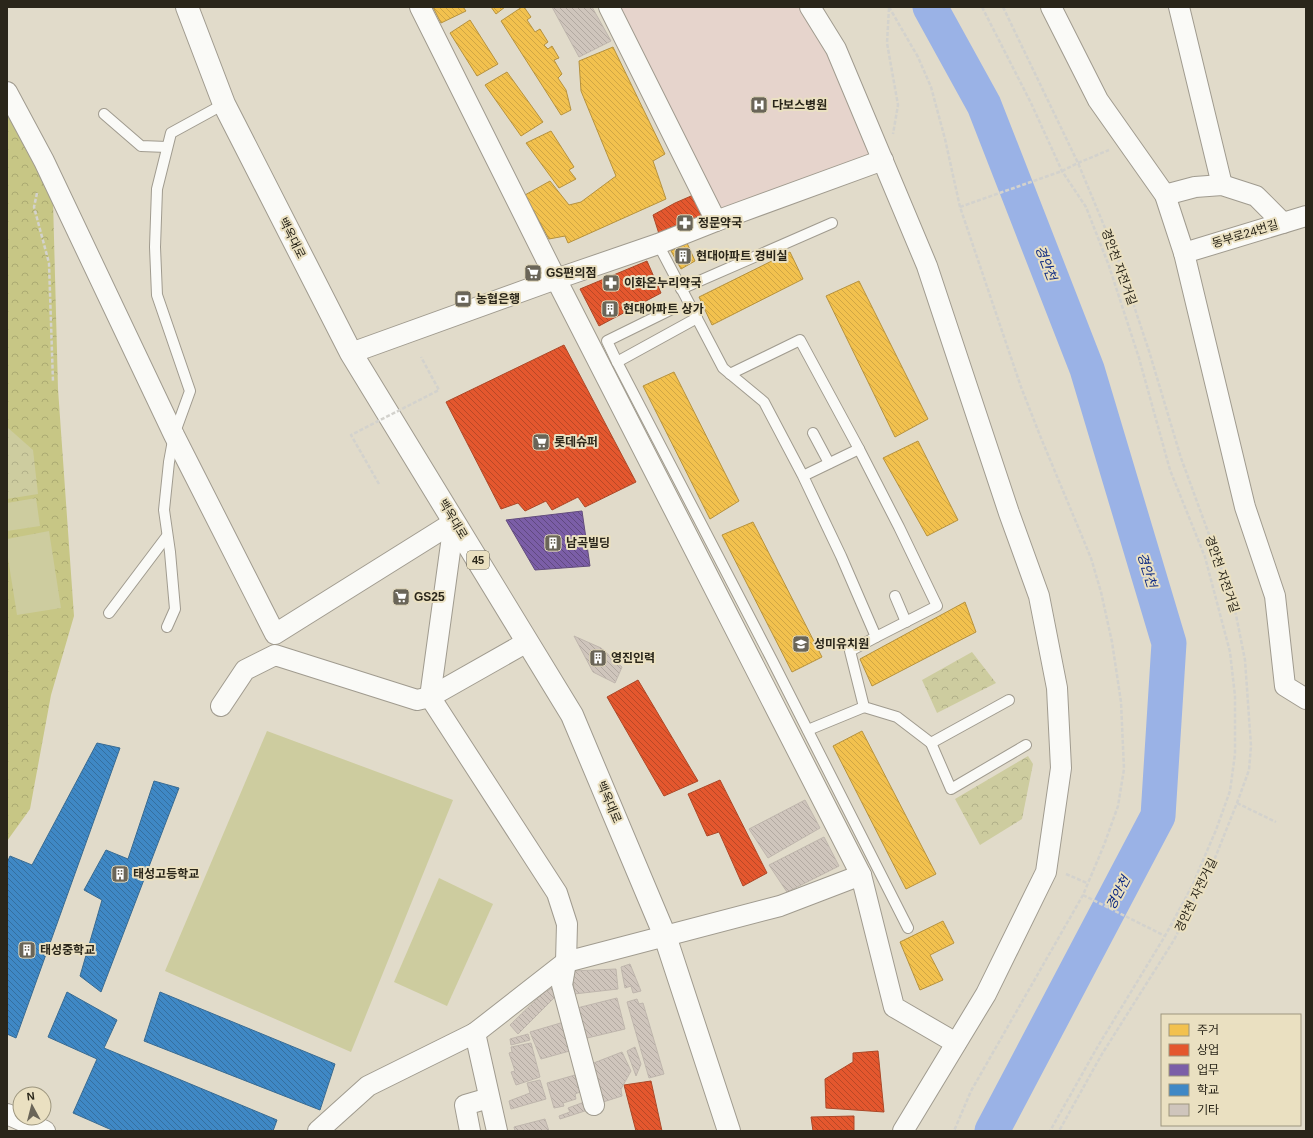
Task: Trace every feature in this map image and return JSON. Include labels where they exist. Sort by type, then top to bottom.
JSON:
[{"type":"main road","name":"백옥대로","points":[[187,7],[224,104],[351,353],[572,715],[665,936],[729,1131]]},
{"type":"street","points":[[420,7],[556,279],[861,875],[894,1007],[956,1043]]},
{"type":"street","points":[[609,7],[716,221]]},
{"type":"street","points":[[810,7],[836,49],[927,266],[1009,513],[1039,596],[1057,688],[1060,768],[1046,872],[986,994],[904,1131]]},
{"type":"street","points":[[1051,7],[1098,100],[1165,194],[1184,253],[1245,507],[1275,596],[1285,686],[1306,699]]},
{"type":"street","points":[[1179,7],[1222,185]]},
{"type":"street","points":[[7,92],[44,161],[174,435],[275,634],[454,522]]},
{"type":"street","points":[[351,353],[658,244],[716,221],[883,160]]},
{"type":"street","points":[[1165,194],[1195,187],[1222,185],[1256,196],[1283,223]]},
{"type":"street","name":"동부로24번길","points":[[1184,253],[1306,216]]},
{"type":"street","points":[[454,522],[430,697],[557,893],[567,924],[566,962],[562,985],[594,1105]]},
{"type":"street","points":[[221,706],[245,670],[276,655],[417,700],[430,697],[528,642]]},
{"type":"street","points":[[318,1131],[368,1086],[475,1033],[566,962],[780,906],[861,875]]},
{"type":"street","points":[[475,1033],[497,1131]]},
{"type":"street","points":[[470,1131],[465,1105],[490,1098]]},
{"type":"street","points":[[7,1114],[45,1131]]},
{"type":"lane","points":[[167,627],[175,609],[164,510],[169,462],[174,435],[190,391],[157,296],[155,247],[157,190],[171,133],[224,104]]},
{"type":"lane","points":[[104,114],[141,146],[167,147]]},
{"type":"lane","points":[[681,289],[832,223]]},
{"type":"lane","points":[[658,244],[723,368],[764,402],[803,476],[841,556],[876,637]]},
{"type":"lane","points":[[672,309],[607,341],[808,730],[908,928]]},
{"type":"lane","points":[[617,362],[697,318]]},
{"type":"lane","points":[[730,374],[800,340],[899,527],[936,606],[850,651],[864,707]]},
{"type":"lane","points":[[813,433],[829,464]]},
{"type":"lane","points":[[803,476],[859,449]]},
{"type":"lane","points":[[109,613],[167,536]]},
{"type":"lane","points":[[895,596],[906,622]]},
{"type":"lane","points":[[931,743],[1009,700]]},
{"type":"lane","points":[[808,730],[864,707],[897,717],[931,743],[951,790],[1026,745]]},
{"type":"path","points":[[982,7],[1031,103],[1062,171],[1086,207],[1109,266],[1139,358],[1170,470],[1204,557],[1230,652],[1235,696],[1235,754],[1230,791],[1216,830],[1192,886],[1165,936],[1098,1046],[1050,1131]]},
{"type":"path","name":"경안천 자전거길","points":[[1003,7],[1078,163],[1120,264],[1149,351],[1181,458],[1233,600],[1245,660],[1251,746],[1249,770],[1215,858],[1174,940],[1102,1054],[1059,1131]]},
{"type":"path","points":[[883,160],[894,133],[898,105],[887,43],[889,8]]},
{"type":"path","points":[[960,207],[1062,171],[1128,142]]},
{"type":"path","points":[[38,192],[34,206],[49,262],[53,382]]},
{"type":"path","points":[[379,484],[351,435],[439,390],[421,357]]},
{"type":"path","points":[[1237,803],[1276,822]]},
{"type":"path","points":[[1083,895],[1165,936]]},
{"type":"shaded area","name":"다보스병원","points":[[609,7],[810,7],[883,160],[716,221]]},
{"type":"green space","points":[[7,111],[53,200],[58,389],[74,616],[51,695],[30,809],[7,841]]},
{"type":"green space","points":[[7,427],[33,450],[38,494],[7,499]]},
{"type":"green space","points":[[36,498],[40,526],[7,531],[7,503]]},
{"type":"green space","points":[[49,531],[61,608],[17,615],[7,552],[7,539]]},
{"type":"green space","points":[[972,652],[996,683],[937,713],[922,680]]},
{"type":"green space","points":[[267,731],[453,800],[351,1052],[165,971]]},
{"type":"green space","points":[[1028,756],[1033,764],[1022,819],[980,845],[955,799]]},
{"type":"green space","points":[[439,878],[493,904],[447,1006],[394,982]]},
{"type":"building: 주거","points":[[433,7],[463,7],[466,11],[441,23]]},
{"type":"building: 주거","points":[[491,7],[505,7],[496,14]]},
{"type":"building: 주거","points":[[524,7],[531,17],[527,20],[535,32],[540,29],[548,42],[544,45],[548,49],[552,46],[559,58],[554,60],[562,74],[558,78],[566,90],[571,110],[561,115],[501,21]]},
{"type":"building: 주거","points":[[470,20],[498,64],[477,76],[450,33]]},
{"type":"building: 주거","points":[[613,47],[665,154],[653,161],[666,199],[568,243],[565,236],[549,239],[525,195],[550,181],[569,205],[581,202],[616,176],[581,91],[579,61]]},
{"type":"building: 주거","points":[[507,72],[543,122],[521,136],[485,85]]},
{"type":"building: 주거","points":[[551,131],[574,167],[569,170],[576,179],[559,188],[526,143]]},
{"type":"building: 주거","name":"현대아파트 경비실","points":[[687,243],[695,261],[681,269],[671,251]]},
{"type":"building: 주거","points":[[790,252],[803,279],[712,325],[699,297]]},
{"type":"building: 주거","points":[[859,281],[928,419],[895,437],[826,296]]},
{"type":"building: 주거","points":[[674,372],[739,501],[710,519],[643,386]]},
{"type":"building: 주거","points":[[918,441],[958,520],[927,536],[883,458]]},
{"type":"building: 주거","points":[[753,522],[822,657],[792,672],[722,535]]},
{"type":"building: 주거","points":[[965,602],[976,632],[872,686],[860,659]]},
{"type":"building: 주거","points":[[862,731],[936,874],[906,889],[833,746]]},
{"type":"building: 주거","points":[[943,921],[954,943],[930,955],[943,980],[920,990],[900,942]]},
{"type":"building: 상업","points":[[698,193],[711,219],[660,237],[653,215]]},
{"type":"building: 상업","name":"현대아파트 상가","points":[[647,261],[661,293],[599,326],[580,289]]},
{"type":"building: 상업","name":"롯데슈퍼","points":[[564,345],[636,482],[585,507],[578,497],[552,510],[546,501],[525,511],[518,503],[501,509],[446,402]]},
{"type":"building: 상업","points":[[638,680],[698,781],[664,796],[607,697]]},
{"type":"building: 상업","points":[[720,780],[767,873],[743,886],[719,832],[707,836],[688,794]]},
{"type":"building: 상업","points":[[878,1051],[884,1112],[826,1108],[825,1079],[853,1062],[853,1053]]},
{"type":"building: 상업","points":[[651,1081],[662,1131],[636,1131],[624,1085]]},
{"type":"building: 상업","points":[[854,1116],[854,1131],[813,1131],[811,1117]]},
{"type":"building: 업무","name":"남곡빌딩","points":[[582,511],[590,566],[535,570],[506,520]]},
{"type":"building: 학교","name":"태성중학교","points":[[97,743],[120,748],[16,1038],[7,1034],[7,863],[10,856],[32,865]]},
{"type":"building: 학교","name":"태성고등학교","points":[[154,781],[179,788],[101,992],[80,976],[102,900],[84,890],[106,850],[128,859]]},
{"type":"building: 학교","points":[[67,992],[117,1020],[104,1048],[277,1120],[273,1131],[114,1131],[73,1113],[97,1059],[48,1037]]},
{"type":"building: 학교","points":[[160,992],[335,1064],[320,1110],[144,1041]]},
{"type":"building: 기타","points":[[552,7],[592,7],[611,41],[579,57]]},
{"type":"building: 기타","name":"영진인력","points":[[574,636],[601,648],[622,667],[615,683],[593,672]]},
{"type":"building: 기타","points":[[805,800],[820,828],[768,858],[749,829]]},
{"type":"building: 기타","points":[[824,837],[839,866],[787,892],[769,865]]},
{"type":"building: 기타","points":[[630,964],[641,991],[633,993],[631,986],[625,988],[621,967]]},
{"type":"building: 기타","points":[[616,969],[618,989],[574,994],[573,971]]},
{"type":"building: 기타","points":[[551,988],[558,994],[518,1034],[510,1025],[547,989],[548,991]]},
{"type":"building: 기타","points":[[617,998],[625,1029],[583,1039],[577,1008]]},
{"type":"building: 기타","points":[[637,999],[639,1004],[643,1003],[664,1074],[649,1078],[627,1002]]},
{"type":"building: 기타","points":[[564,1022],[573,1050],[541,1059],[530,1032]]},
{"type":"building: 기타","points":[[528,1034],[530,1040],[511,1045],[510,1039]]},
{"type":"building: 기타","points":[[531,1043],[540,1077],[516,1085],[511,1072],[515,1071],[509,1053],[512,1052],[511,1047]]},
{"type":"building: 기타","points":[[635,1047],[641,1064],[636,1076],[627,1051]]},
{"type":"building: 기타","points":[[622,1052],[631,1071],[621,1089],[622,1096],[603,1102],[591,1064]]},
{"type":"building: 기타","points":[[575,1075],[580,1092],[575,1094],[576,1099],[563,1103],[564,1106],[554,1108],[547,1083]]},
{"type":"building: 기타","points":[[540,1080],[546,1099],[511,1109],[509,1101],[530,1093],[527,1083]]},
{"type":"building: 기타","points":[[587,1101],[591,1109],[560,1119],[559,1116],[570,1112],[568,1108]]},
{"type":"building: 기타","points":[[545,1119],[549,1131],[515,1131],[514,1127]]},
{"type":"waterway","name":"경안천","points":[[930,7],[984,105],[1087,369],[1169,643],[1158,816],[992,1131]]},
{"type":"place","name":"다보스병원","points":[[759,105]]},
{"type":"place","name":"정문약국","points":[[685,223]]},
{"type":"place","name":"현대아파트 경비실","points":[[683,256]]},
{"type":"place","name":"GS편의점","points":[[533,273]]},
{"type":"place","name":"이화온누리약국","points":[[611,283]]},
{"type":"place","name":"농협은행","points":[[463,299]]},
{"type":"place","name":"현대아파트 상가","points":[[610,309]]},
{"type":"place","name":"롯데슈퍼","points":[[541,442]]},
{"type":"place","name":"남곡빌딩","points":[[553,543]]},
{"type":"place","name":"GS25","points":[[401,597]]},
{"type":"place","name":"성미유치원","points":[[801,644]]},
{"type":"place","name":"영진인력","points":[[598,658]]},
{"type":"place","name":"태성고등학교","points":[[120,874]]},
{"type":"place","name":"태성중학교","points":[[27,950]]}]
